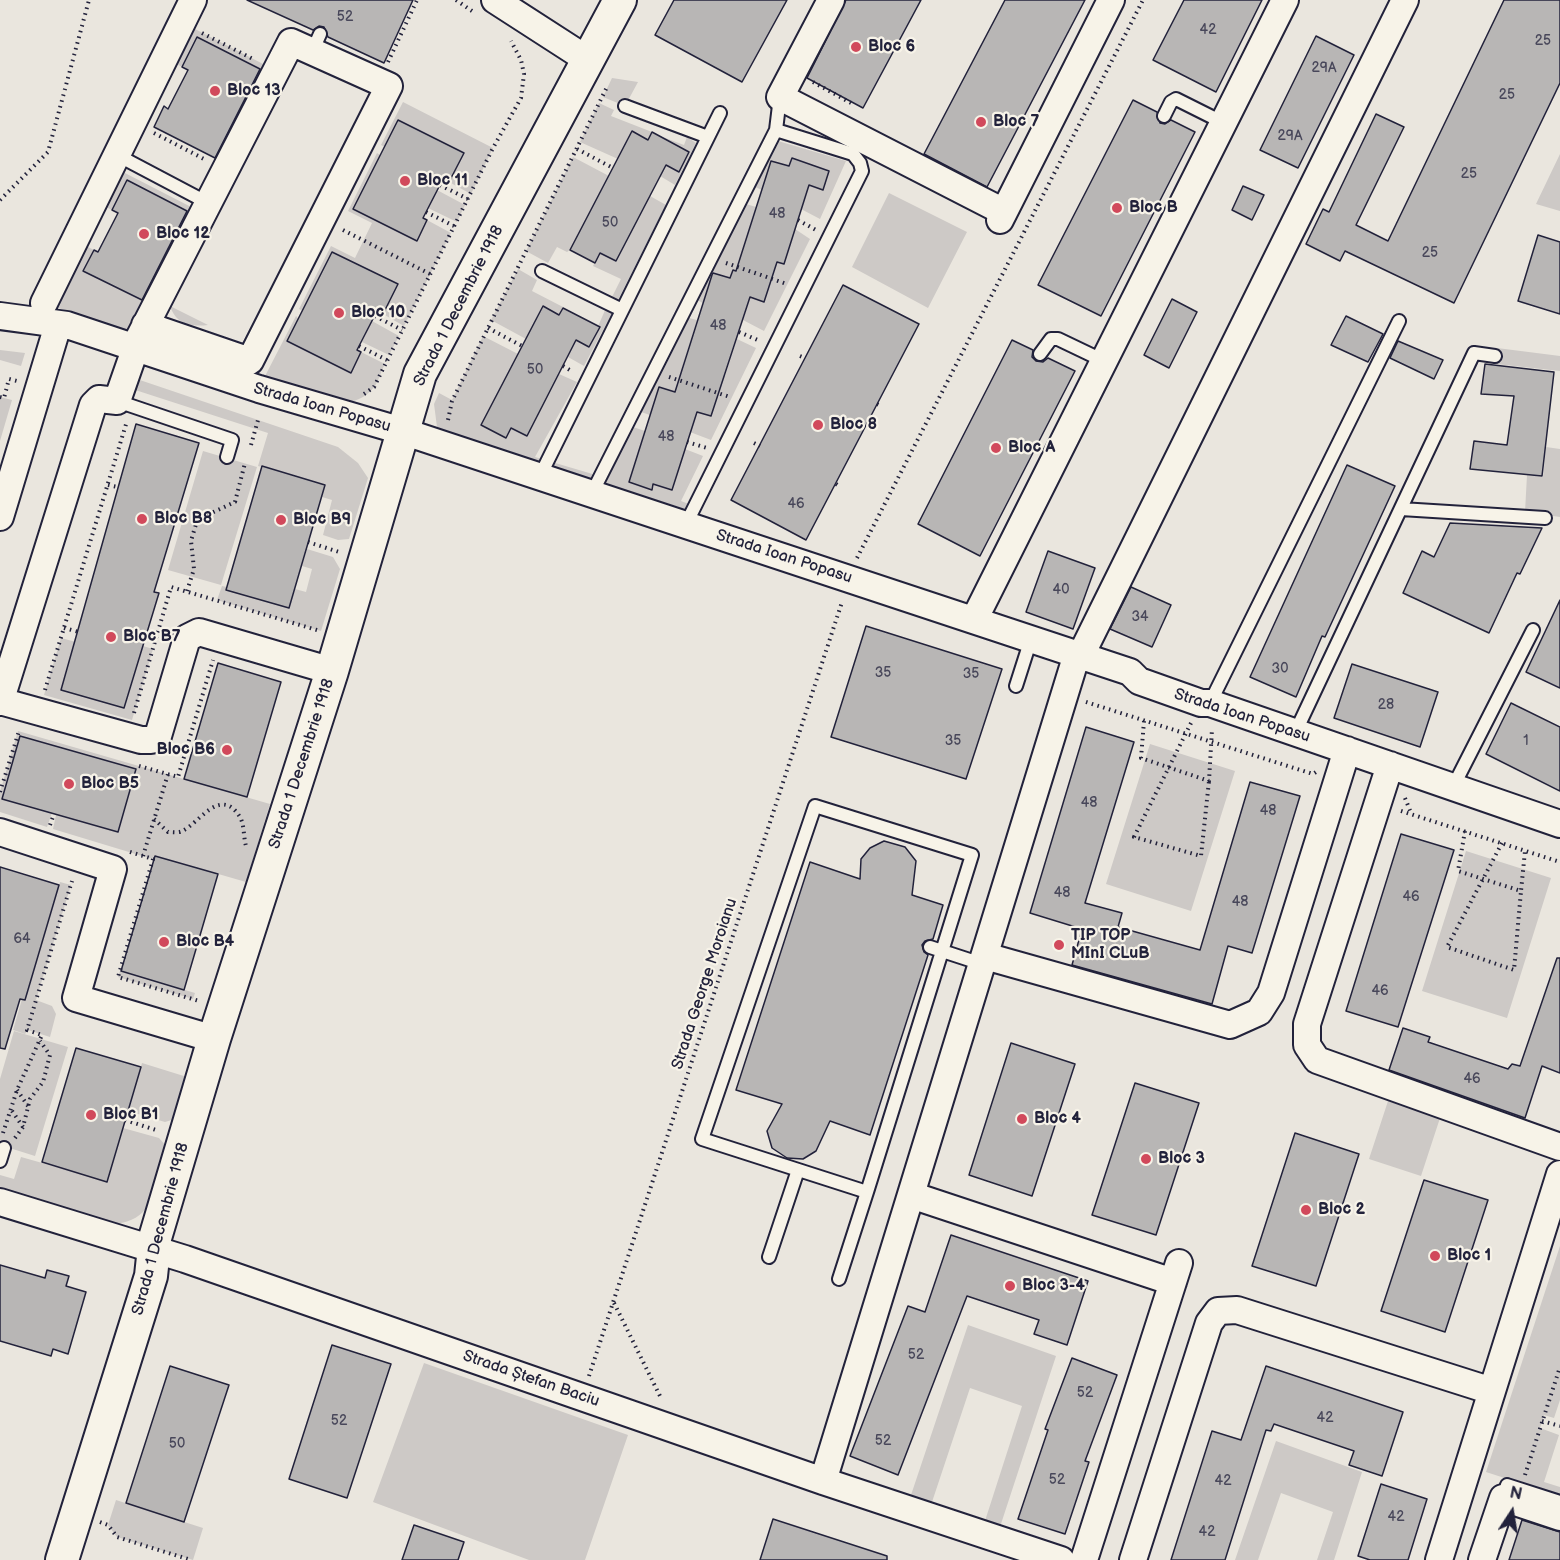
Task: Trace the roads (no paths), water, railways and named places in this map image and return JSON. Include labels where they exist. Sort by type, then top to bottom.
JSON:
[{"type":"street","points":[[44,303],[193,0]]},
{"type":"street","points":[[495,0],[600,69]]},
{"type":"street","name":"Strada 1 Decembrie 1918","points":[[62,1560],[151,1276],[155,1238],[214,1039],[332,671],[420,374],[600,69],[621,0]]},
{"type":"street","points":[[831,0],[780,97],[1002,216],[1112,0]]},
{"type":"street","points":[[974,620],[1285,0]]},
{"type":"street","points":[[823,1481],[1079,655],[1405,0]]},
{"type":"street","points":[[145,325],[250,361],[389,86],[316,43],[291,42],[145,325],[134,349],[125,404],[99,399],[93,405],[0,701],[141,740],[151,740],[158,736],[187,638],[192,634],[199,633],[332,671]]},
{"type":"street","name":"Strada Ioan Popasu","points":[[0,316],[67,325],[259,389],[402,430],[686,524],[852,571],[974,620],[1130,672],[1139,681],[1560,824]]},
{"type":"street","points":[[0,517],[58,325]]},
{"type":"street","points":[[983,960],[1230,1025],[1259,1012],[1271,993],[1347,750]]},
{"type":"street","points":[[1390,765],[1307,1023],[1307,1045],[1317,1060],[1560,1147]]},
{"type":"street","points":[[0,832],[113,869],[76,998],[214,1039]]},
{"type":"street","points":[[1439,1560],[1560,1174]]},
{"type":"street","points":[[911,1196],[1176,1272],[1084,1560]]},
{"type":"street","name":"Strada Ștefan Baciu","points":[[0,1202],[154,1249],[823,1481],[1061,1560]]},
{"type":"street","points":[[1133,1560],[1209,1323],[1218,1311],[1237,1310],[1492,1391]]},
{"type":"street","points":[[1482,1560],[1511,1494],[1560,1517]]},
{"type":"lane","points":[[592,493],[776,130],[780,97]]},
{"type":"lane","points":[[1164,116],[1171,102],[1176,99],[1224,123]]},
{"type":"lane","points":[[625,106],[708,137]]},
{"type":"lane","points":[[540,476],[720,113]]},
{"type":"lane","points":[[686,524],[862,171],[860,163],[853,154],[776,130]]},
{"type":"lane","points":[[117,155],[208,203]]},
{"type":"lane","points":[[542,271],[622,310]]},
{"type":"lane","points":[[1208,704],[1399,321]]},
{"type":"lane","points":[[1041,354],[1051,339],[1058,339],[1104,361]]},
{"type":"lane","points":[[1295,733],[1474,353],[1495,356]]},
{"type":"lane","points":[[125,404],[232,440],[227,456]]},
{"type":"lane","points":[[1401,509],[1545,518]]},
{"type":"lane","points":[[1453,787],[1533,630]]},
{"type":"lane","points":[[1016,686],[1031,639]]},
{"type":"lane","points":[[839,1279],[867,1192],[936,949],[972,855],[815,806],[702,1138],[867,1192]]},
{"type":"lane","points":[[936,949],[983,960]]},
{"type":"lane","points":[[0,1161],[6,1142]]},
{"type":"lane","points":[[769,1257],[798,1170]]},
{"type":"lane","points":[[1511,1494],[1560,1502]]},
{"type":"place","name":"Bloc 6","points":[[856,47]]},
{"type":"place","name":"Bloc 13","points":[[215,91]]},
{"type":"place","name":"Bloc 7","points":[[981,122]]},
{"type":"place","name":"Bloc 11","points":[[405,181]]},
{"type":"place","name":"Bloc B","points":[[1117,208]]},
{"type":"place","name":"Bloc 12","points":[[144,234]]},
{"type":"place","name":"Bloc 10","points":[[339,313]]},
{"type":"place","name":"Bloc 8","points":[[818,425]]},
{"type":"place","name":"Bloc A","points":[[996,448]]},
{"type":"place","name":"Bloc B8","points":[[142,519]]},
{"type":"place","name":"Bloc B9","points":[[281,520]]},
{"type":"place","name":"Bloc B7","points":[[111,637]]},
{"type":"place","name":"Bloc B6","points":[[227,750]]},
{"type":"place","name":"Bloc B5","points":[[69,784]]},
{"type":"place","name":"Bloc B4","points":[[164,942]]},
{"type":"place","name":"TIP TOP MInI CLuB","points":[[1059,945]]},
{"type":"place","name":"Bloc B1","points":[[91,1115]]},
{"type":"place","name":"Bloc 4","points":[[1022,1119]]},
{"type":"place","name":"Bloc 3","points":[[1146,1159]]},
{"type":"place","name":"Bloc 2","points":[[1306,1210]]},
{"type":"place","name":"Bloc 1","points":[[1435,1256]]},
{"type":"place","name":"Bloc 3-4","points":[[1010,1286]]}]
